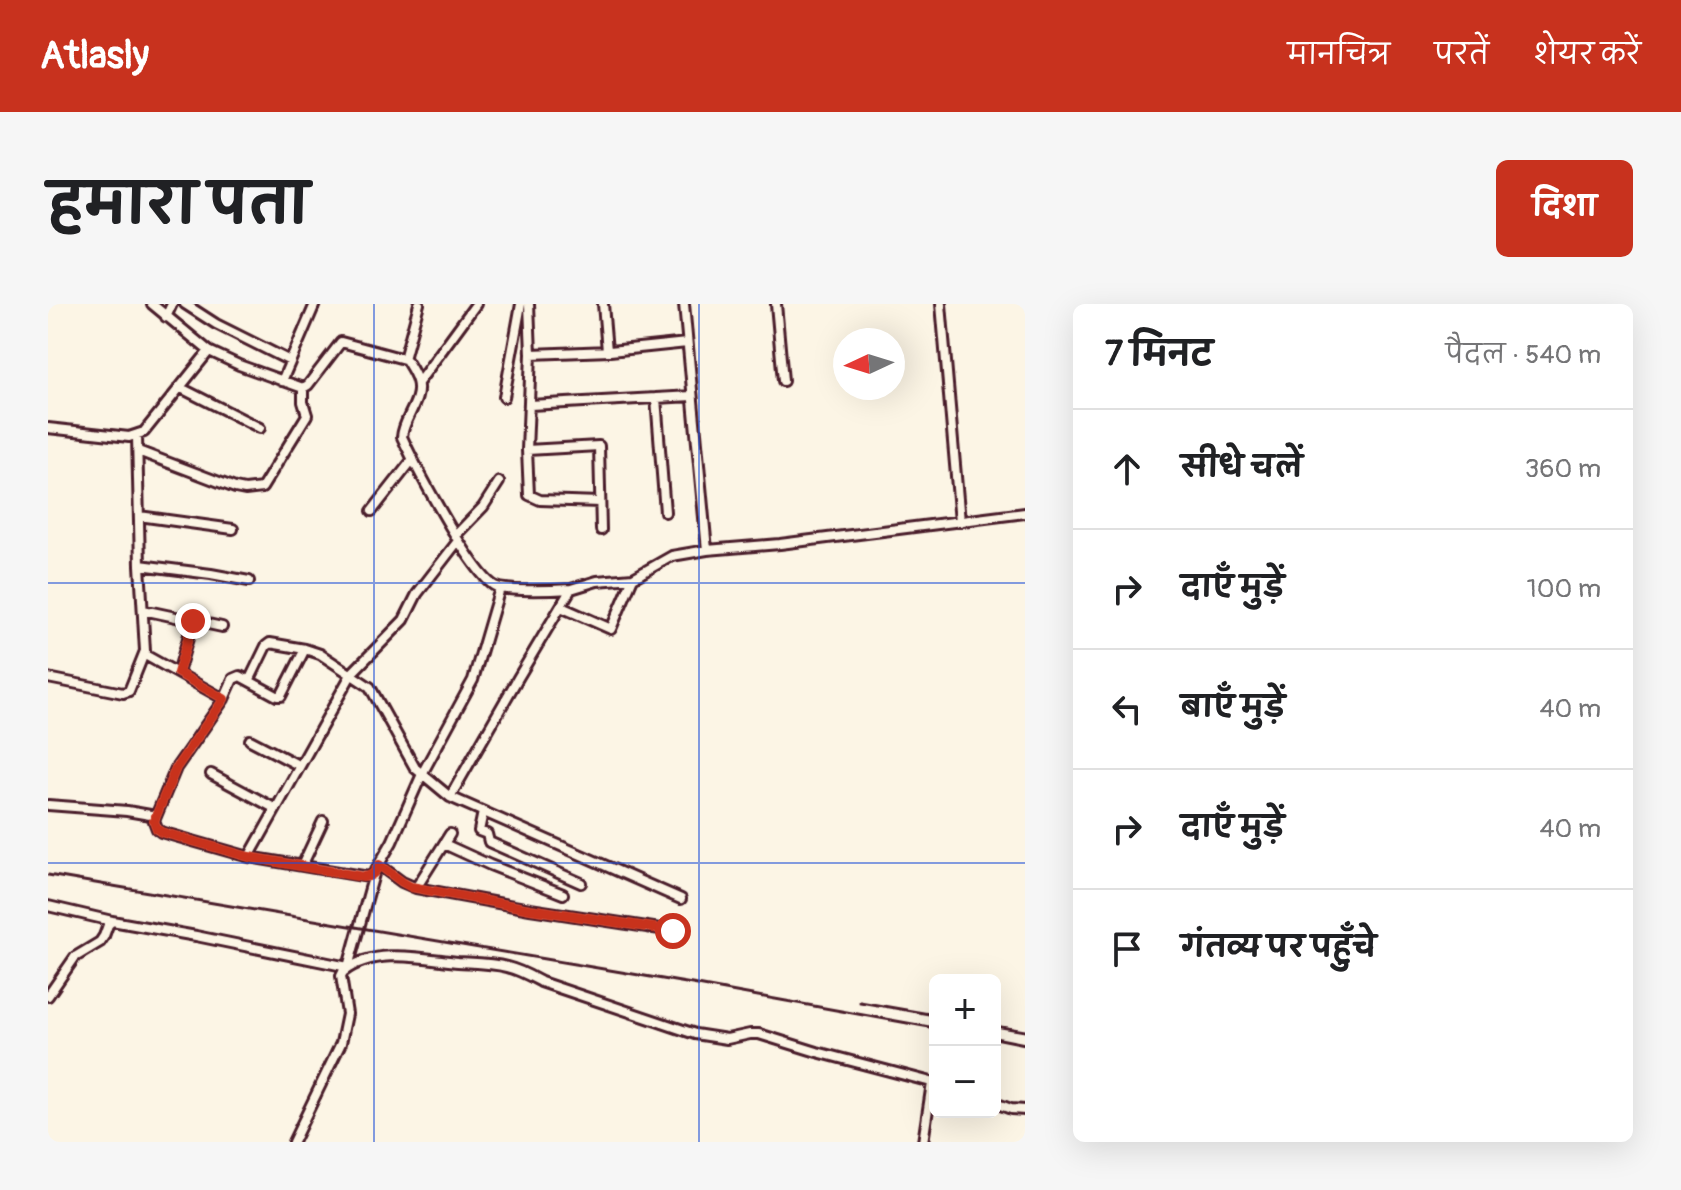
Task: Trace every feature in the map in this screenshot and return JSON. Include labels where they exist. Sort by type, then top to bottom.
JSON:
[{"type":"street","points":[[152,304],[209,351],[303,388],[307,387],[341,342],[405,358]]},
{"type":"street","points":[[166,317],[172,304]]},
{"type":"street","points":[[185,304],[226,330],[290,361]]},
{"type":"street","points":[[282,381],[315,304]]},
{"type":"street","points":[[419,304],[405,358],[418,383],[417,398],[402,437],[457,538],[488,580],[500,588],[571,589],[597,581],[633,578],[672,556],[707,550],[780,544],[1025,513]]},
{"type":"street","points":[[418,383],[476,304]]},
{"type":"street","points":[[504,397],[521,304]]},
{"type":"street","points":[[529,304],[528,493],[540,500],[600,502]]},
{"type":"street","points":[[603,304],[607,351]]},
{"type":"street","points":[[684,304],[707,550]]},
{"type":"street","points":[[776,304],[783,381]]},
{"type":"street","points":[[941,304],[960,522]]},
{"type":"street","points":[[531,354],[687,343]]},
{"type":"street","points":[[48,428],[137,436],[144,432],[209,351]]},
{"type":"street","points":[[179,387],[260,428]]},
{"type":"street","points":[[138,451],[235,488],[262,488],[307,415],[303,388]]},
{"type":"street","points":[[530,405],[692,396]]},
{"type":"street","points":[[656,398],[665,512]]},
{"type":"street","points":[[48,678],[123,693],[129,691],[145,655],[137,436]]},
{"type":"street","points":[[527,450],[599,446],[601,530]]},
{"type":"street","points":[[372,511],[413,459]]},
{"type":"street","points":[[249,857],[352,673],[404,620],[417,594],[499,482]]},
{"type":"street","points":[[139,516],[233,529]]},
{"type":"street","points":[[140,565],[249,581]]},
{"type":"street","points":[[561,607],[611,629],[633,578]]},
{"type":"street","points":[[348,967],[377,869],[422,774],[473,680],[500,588]]},
{"type":"street","points":[[450,797],[571,589]]},
{"type":"street","points":[[143,610],[222,627]]},
{"type":"street","points":[[178,673],[193,621]]},
{"type":"street","points":[[249,681],[270,643],[320,654],[374,690],[415,768],[450,797],[681,899]]},
{"type":"street","points":[[305,649],[281,696],[240,676],[235,677],[224,699],[176,768],[154,821],[161,832],[249,857],[363,877],[369,877],[377,869]]},
{"type":"street","points":[[145,655],[224,699]]},
{"type":"street","points":[[250,740],[300,766]]},
{"type":"street","points":[[211,774],[276,809]]},
{"type":"street","points":[[48,805],[156,816]]},
{"type":"street","points":[[483,812],[479,831],[487,834],[489,842],[581,883]]},
{"type":"street","points":[[302,866],[323,821]]},
{"type":"street","points":[[416,888],[450,834]]},
{"type":"street","points":[[444,844],[563,894]]},
{"type":"street","points":[[377,869],[416,888],[673,931]]},
{"type":"street","points":[[48,906],[348,967]]},
{"type":"street","points":[[48,996],[75,957],[100,942],[112,921]]},
{"type":"street","points":[[293,1142],[341,1043],[347,1014],[343,972],[361,961],[407,955],[504,966],[570,993],[695,1034],[727,1039],[759,1034],[929,1082]]},
{"type":"street","points":[[1001,1105],[1025,1110]]},
{"type":"street","points":[[923,1142],[929,1107]]},
{"type":"railway","points":[[48,875],[929,1027]]},
{"type":"railway","points":[[860,1002],[929,1014]]},
{"type":"railway","points":[[1001,1027],[1025,1031]]},
{"type":"railway","points":[[1001,1039],[1025,1044]]},
{"type":"route","points":[[193,621],[178,673],[224,699],[176,768],[154,821],[161,832],[249,857],[363,877],[369,877],[379,865],[411,887],[673,931]]}]
